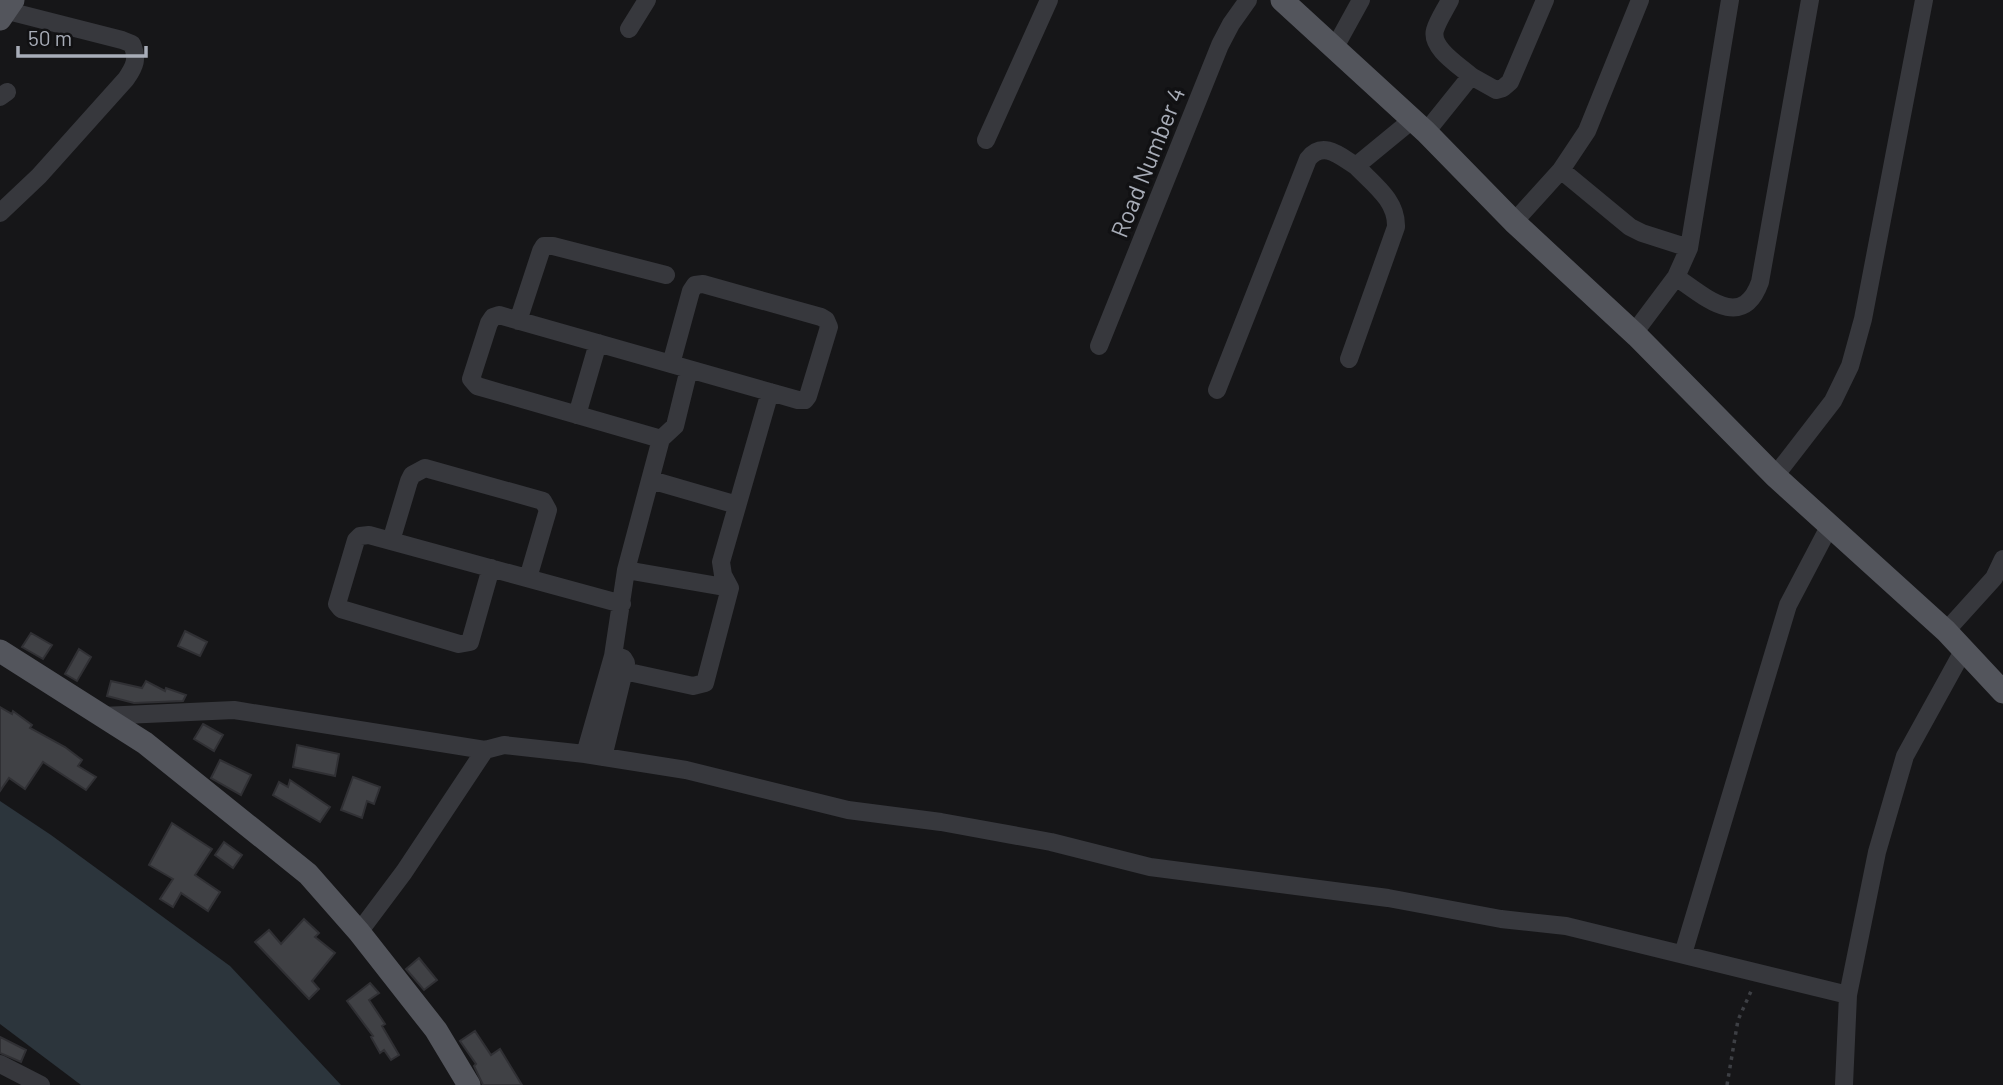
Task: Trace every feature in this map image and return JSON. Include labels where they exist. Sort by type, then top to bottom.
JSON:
[{"type":"main road","points":[[1282,0],[1419,126],[1514,222],[1634,333],[1775,476],[1946,631],[2003,692]]},
{"type":"main road","points":[[0,651],[145,743],[308,874],[359,932],[436,1030],[470,1085]]},
{"type":"street","points":[[629,29],[647,0]]},
{"type":"street","points":[[986,140],[1049,0]]},
{"type":"street","name":"Road Number 4","points":[[1099,346],[1220,45],[1248,0]]},
{"type":"street","points":[[1334,49],[1362,0]]},
{"type":"street","points":[[1450,0],[1435,31],[1440,48],[1471,76],[1496,90],[1510,82],[1545,0]]},
{"type":"street","points":[[1514,222],[1561,170],[1587,131],[1640,0]]},
{"type":"street","points":[[1634,333],[1676,277],[1689,248],[1730,0]]},
{"type":"street","points":[[1676,277],[1716,304],[1731,309],[1746,305],[1755,294],[1760,282],[1810,0]]},
{"type":"street","points":[[1775,476],[1833,401],[1850,366],[1863,319],[1924,0]]},
{"type":"street","points":[[0,213],[38,176],[126,79],[135,66],[136,53],[132,44],[122,40],[7,10]]},
{"type":"street","points":[[1356,166],[1419,126],[1471,76]]},
{"type":"street","points":[[1217,390],[1308,159],[1314,151],[1322,149],[1333,152],[1356,166],[1393,206],[1396,216],[1396,227],[1349,359]]},
{"type":"street","points":[[1561,170],[1630,227],[1689,248]]},
{"type":"street","points":[[518,321],[544,246],[666,275]]},
{"type":"street","points":[[661,439],[473,383],[471,379],[493,317],[499,315],[518,321],[798,400],[805,400],[829,327],[826,320],[703,284],[695,285],[671,364]]},
{"type":"street","points":[[577,415],[598,343]]},
{"type":"street","points":[[594,755],[626,570],[661,439],[675,426],[689,369]]},
{"type":"street","points":[[624,671],[693,686],[705,683],[730,588],[723,575],[721,562],[770,392]]},
{"type":"street","points":[[391,541],[409,481],[412,475],[425,468],[543,501],[548,510],[528,578]]},
{"type":"street","points":[[650,480],[737,505]]},
{"type":"street","points":[[1683,954],[1788,605],[1829,527]]},
{"type":"street","points":[[491,568],[470,642],[466,645],[341,609],[337,604],[356,540],[360,536],[369,535],[528,578],[622,604]]},
{"type":"street","points":[[1946,631],[1994,578],[2003,559]]},
{"type":"street","points":[[626,570],[730,588]]},
{"type":"street","points":[[1844,1085],[1848,995],[1877,852],[1905,757],[1963,651]]},
{"type":"street","points":[[594,755],[624,671],[626,660],[612,656]]},
{"type":"street","points":[[102,716],[234,710],[485,750],[504,745],[594,755],[686,770],[848,810],[941,822],[1051,842],[1150,867],[1388,898],[1501,919],[1566,926],[1848,995]]},
{"type":"street","points":[[359,932],[404,872],[485,750]]},
{"type":"street","points":[[0,1064],[41,1085]]},
{"type":"path","points":[[1727,1085],[1738,1020],[1751,990],[1763,973]]},
{"type":"shaded area","points":[[0,801],[51,835],[230,966],[341,1085],[81,1085],[0,1024]]},
{"type":"building","points":[[185,631],[207,642],[200,656],[178,646]]},
{"type":"building","points":[[31,633],[52,645],[43,659],[22,647]]},
{"type":"building","points":[[79,649],[91,657],[77,681],[65,674]]},
{"type":"building","points":[[111,681],[142,688],[146,681],[165,691],[166,688],[186,695],[183,701],[134,703],[107,696]]},
{"type":"building","points":[[0,707],[12,714],[13,711],[32,725],[30,728],[65,747],[82,760],[78,766],[96,777],[86,790],[43,762],[25,789],[9,778],[0,791]]},
{"type":"building","points":[[203,724],[223,735],[214,751],[194,739]]},
{"type":"building","points":[[297,745],[339,754],[335,776],[293,767]]},
{"type":"building","points":[[220,760],[251,775],[241,795],[211,778]]},
{"type":"building","points":[[353,777],[380,787],[374,804],[367,801],[362,818],[341,810]]},
{"type":"building","points":[[290,780],[330,807],[320,822],[273,795],[279,782],[288,787]]},
{"type":"building","points":[[172,823],[212,849],[195,875],[220,892],[208,911],[181,893],[173,907],[160,899],[173,879],[149,865]]},
{"type":"building","points":[[224,842],[242,855],[233,868],[215,855]]},
{"type":"building","points":[[304,919],[319,933],[315,937],[335,953],[312,981],[319,989],[309,999],[255,942],[269,930],[281,944]]},
{"type":"building","points":[[419,958],[437,980],[424,990],[406,969]]},
{"type":"building","points":[[370,983],[379,993],[369,1000],[385,1024],[382,1026],[399,1055],[391,1060],[384,1050],[380,1053],[371,1037],[373,1036],[347,1001]]},
{"type":"building","points":[[475,1031],[491,1055],[500,1049],[522,1085],[483,1085],[474,1066],[476,1064],[460,1041]]},
{"type":"building","points":[[0,1037],[26,1050],[21,1062],[0,1053]]}]
